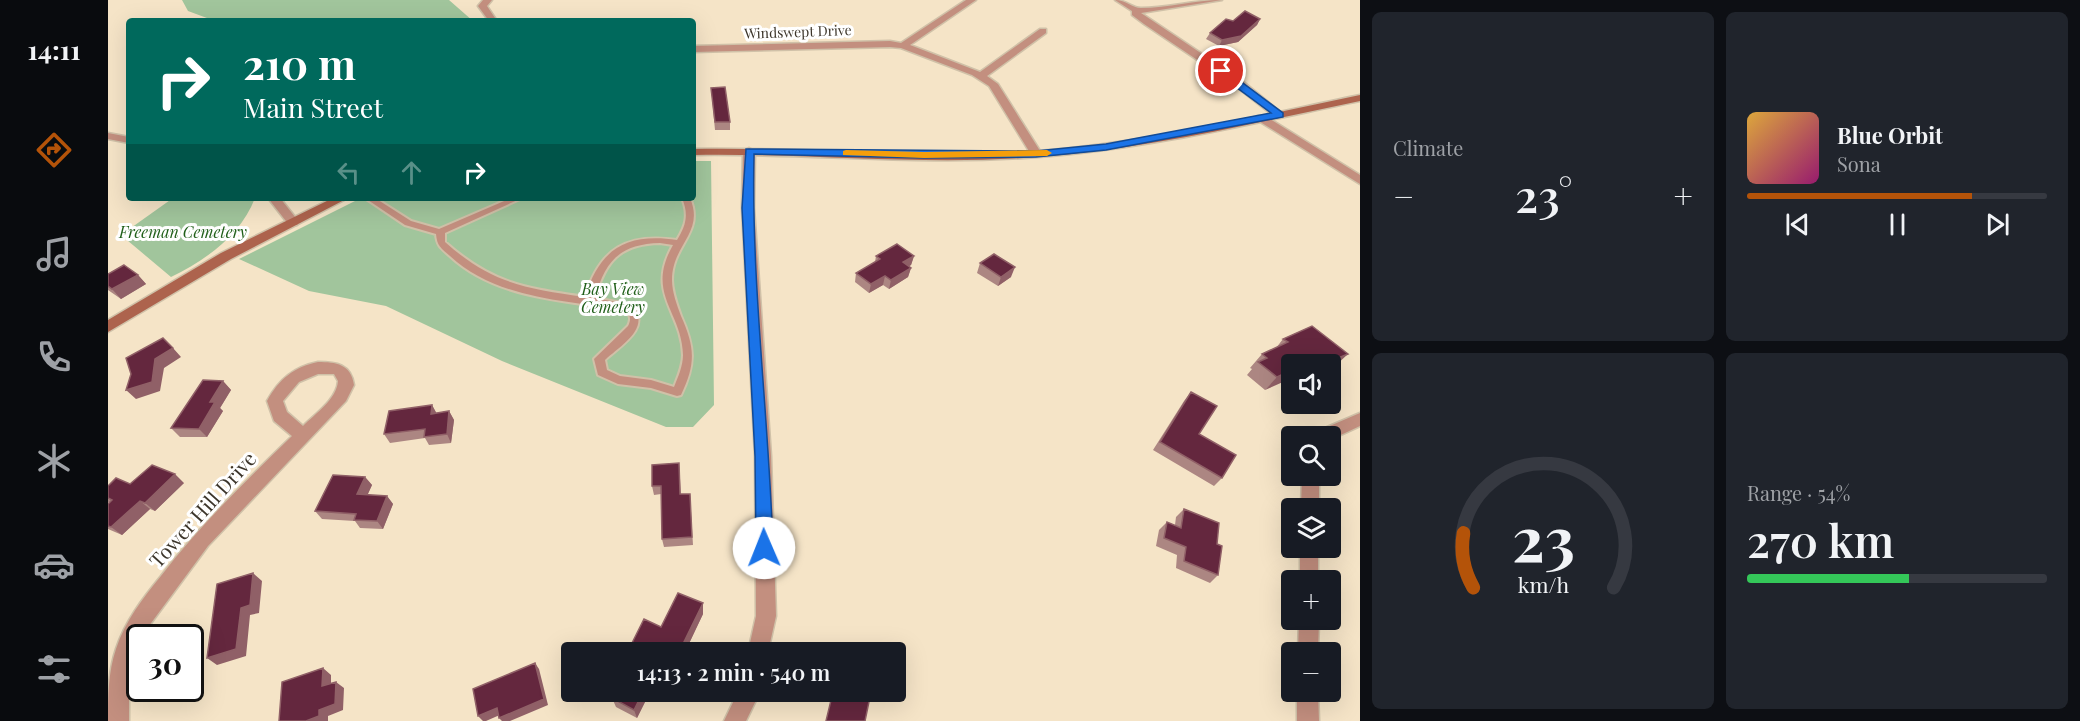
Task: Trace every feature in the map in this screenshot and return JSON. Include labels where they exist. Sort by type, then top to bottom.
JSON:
[{"type":"main road","points":[[696,152],[1036,154],[1106,147],[1360,98]]},
{"type":"main road","points":[[108,327],[226,256],[336,201]]},
{"type":"street","points":[[488,0],[482,9],[490,18]]},
{"type":"street","points":[[903,46],[972,0]]},
{"type":"street","points":[[1119,0],[1137,11],[1218,0]]},
{"type":"street","points":[[1137,11],[1135,13],[1147,22],[1237,82],[1279,115]]},
{"type":"street","points":[[981,76],[1043,31]]},
{"type":"street","name":"Windswept Drive","points":[[696,49],[880,44],[903,46],[981,76],[993,84],[1036,154]]},
{"type":"street","points":[[1262,118],[1360,180]]},
{"type":"street","points":[[108,136],[126,139]]},
{"type":"street","points":[[749,151],[748,208],[762,456],[766,616],[760,642]]},
{"type":"street","points":[[276,201],[293,222]]},
{"type":"street","name":"Tower Hill Drive","points":[[118,721],[116,693],[121,668],[130,640],[148,609],[204,536],[338,401],[346,389],[344,375],[338,369],[316,368],[303,372],[285,383],[278,393],[275,401],[280,416],[302,435]]},
{"type":"street","points":[[1341,428],[1360,419]]},
{"type":"street","points":[[735,721],[744,702]]},
{"type":"street","points":[[1308,702],[1308,721]]},
{"type":"lane","points":[[374,201],[408,224],[440,232],[511,201]]},
{"type":"lane","points":[[440,232],[441,243],[480,276],[513,287],[629,307],[633,310],[635,319],[632,331],[599,359],[602,372],[618,380],[651,384],[677,392],[686,378],[689,358],[685,333],[671,300],[667,283],[669,264],[678,243],[693,221],[688,201]]},
{"type":"lane","points":[[589,301],[595,276],[614,252],[645,242],[678,243]]},
{"type":"green space","points":[[182,0],[449,0],[470,18],[207,18],[188,11]]},
{"type":"green space","name":"Bay View Cemetery","points":[[696,161],[711,161],[714,405],[693,427],[666,427],[502,361],[386,306],[309,291],[239,259],[355,201],[696,201]]},
{"type":"green space","name":"Freeman Cemetery","points":[[169,201],[254,201],[241,224],[221,245],[197,263],[171,277],[121,235]]},
{"type":"building","points":[[1245,11],[1260,19],[1241,36],[1222,40],[1210,33],[1226,19],[1233,21]]},
{"type":"building","points":[[725,87],[730,122],[715,122],[711,88]]},
{"type":"building","points":[[897,244],[914,256],[903,262],[911,268],[891,280],[885,276],[871,284],[856,273],[880,259],[876,256]]},
{"type":"building","points":[[994,254],[1015,267],[1001,277],[980,263]]},
{"type":"building","points":[[124,265],[138,275],[112,289],[108,286],[108,274]]},
{"type":"building","points":[[1312,326],[1348,354],[1341,357],[1341,354],[1281,354],[1281,375],[1277,377],[1258,362],[1267,358],[1262,354],[1288,342],[1283,339]]},
{"type":"building","points":[[163,338],[173,348],[155,359],[152,382],[126,390],[131,374],[126,358]]},
{"type":"building","points":[[203,380],[223,381],[210,402],[215,402],[199,429],[171,428]]},
{"type":"building","points":[[1191,392],[1217,406],[1199,434],[1236,455],[1222,478],[1160,442]]},
{"type":"building","points":[[432,405],[431,414],[449,411],[447,434],[424,437],[425,429],[384,434],[389,411]]},
{"type":"building","points":[[679,463],[680,494],[690,494],[692,537],[662,539],[661,486],[652,486],[652,465]]},
{"type":"building","points":[[152,465],[175,474],[145,503],[140,501],[111,527],[108,526],[108,504],[112,500],[108,498],[108,486],[116,478],[130,484]]},
{"type":"building","points":[[333,475],[365,477],[357,494],[387,496],[377,521],[354,520],[356,514],[315,511]]},
{"type":"building","points":[[1184,509],[1219,523],[1217,544],[1222,546],[1218,575],[1184,561],[1186,547],[1164,538],[1167,522],[1181,528]]},
{"type":"building","points":[[253,573],[250,605],[241,608],[236,649],[207,658],[217,584]]},
{"type":"building","points":[[678,593],[703,603],[684,642],[632,642],[644,619],[661,627]]},
{"type":"building","points":[[535,663],[544,699],[499,718],[497,708],[478,716],[473,689]]},
{"type":"building","points":[[323,668],[322,686],[336,682],[335,704],[319,710],[319,716],[306,721],[279,721],[282,682]]},
{"type":"building","points":[[619,702],[638,702],[634,710]]},
{"type":"building","points":[[831,702],[869,702],[865,721],[826,721]]},
{"type":"slow traffic","points":[[846,153],[924,155],[1047,153]]},
{"type":"route","points":[[764,548],[762,456],[748,208],[749,151],[924,155],[1036,154],[1106,147],[1279,115],[1221,71]]}]
